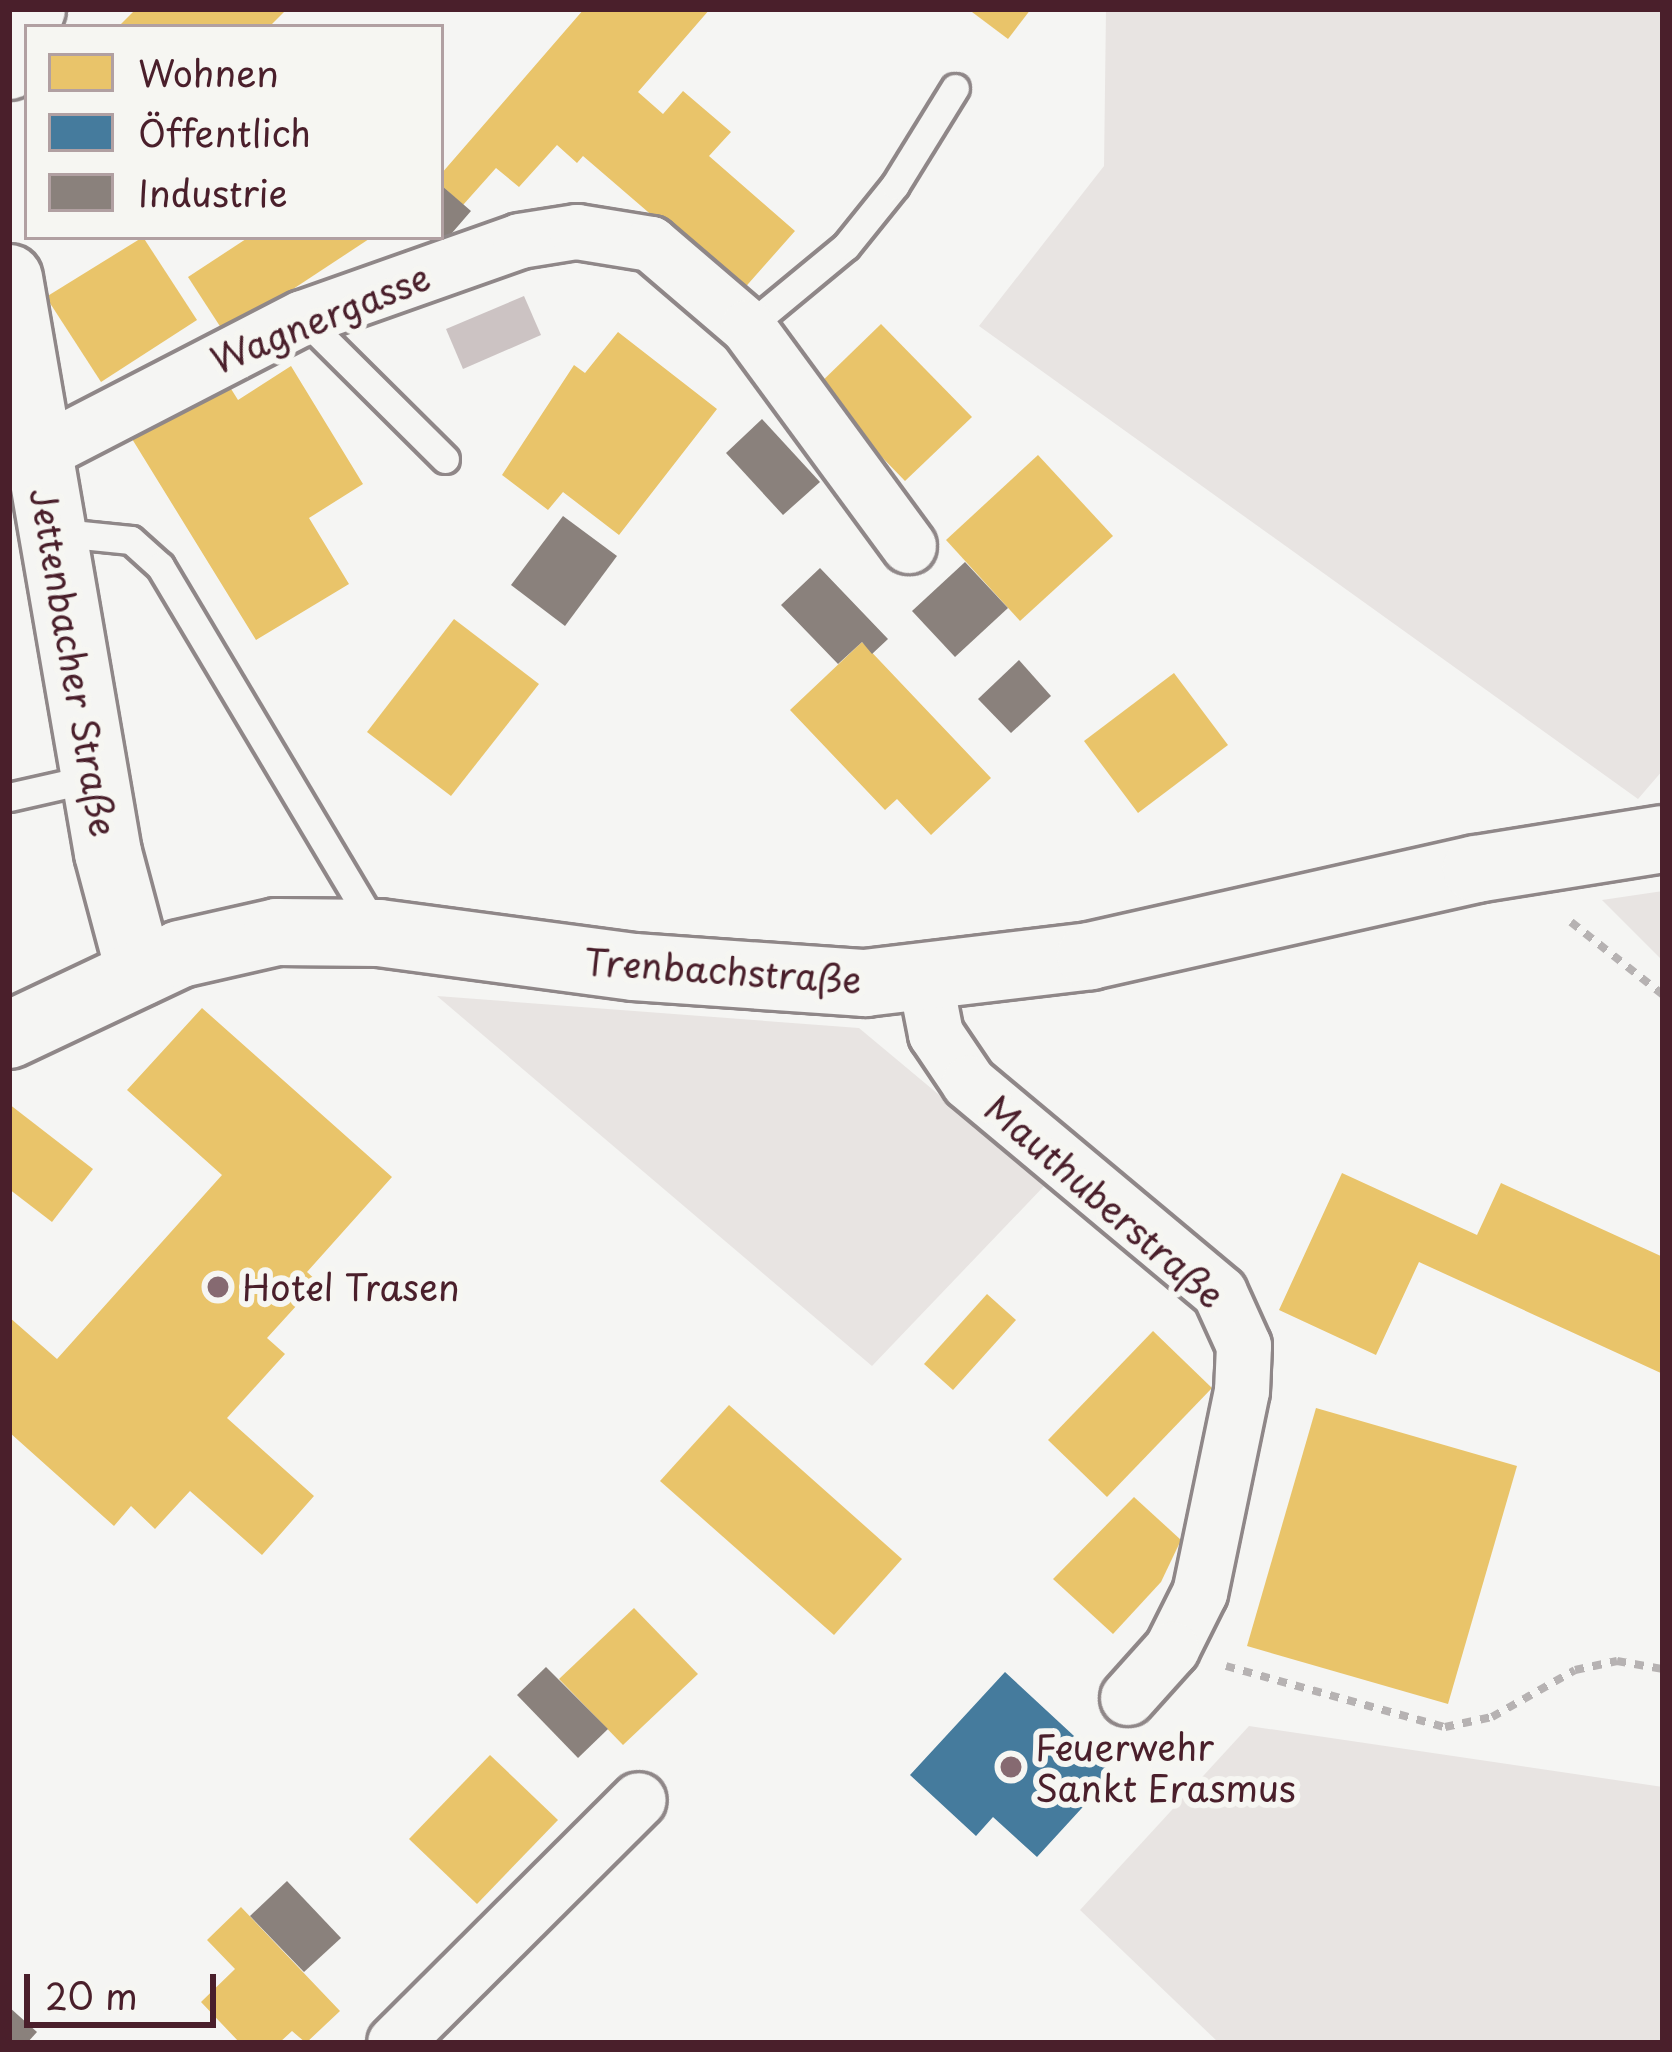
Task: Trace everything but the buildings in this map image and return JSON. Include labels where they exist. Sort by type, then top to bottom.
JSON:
[{"type":"street","points":[[9,66],[24,29]]},
{"type":"street","name":"Wagnergasse","points":[[37,454],[303,318],[520,241],[577,232],[651,244],[748,327],[909,546]]},
{"type":"street","name":"Jettenbacher Straße","points":[[9,278],[97,777],[140,973]]},
{"type":"street","name":"Trenbachstraße","points":[[9,1035],[180,954],[277,932],[379,933],[816,983],[925,977],[1090,956],[1519,862],[1663,839]]},
{"type":"street","name":"Mauthuberstraße","points":[[925,977],[936,1034],[969,1083],[1192,1268],[1235,1318],[1242,1391],[1200,1593],[1172,1649],[1128,1698]]},
{"type":"street","points":[[395,2043],[639,1800]]},
{"type":"lane","points":[[748,327],[846,246],[895,185],[955,88]]},
{"type":"lane","points":[[303,318],[445,459]]},
{"type":"lane","points":[[52,532],[131,540],[160,566],[379,933]]},
{"type":"lane","points":[[9,797],[97,777]]},
{"type":"path","points":[[1519,862],[1577,930],[1663,995]]},
{"type":"path","points":[[1172,1649],[1445,1727],[1492,1717],[1575,1670],[1617,1661],[1663,1670]]},
{"type":"shaded area","points":[[1106,9],[1663,9],[1663,770],[1638,799],[979,326],[1104,166]]},
{"type":"shaded area","points":[[524,296],[541,335],[463,369],[446,329]]},
{"type":"shaded area","points":[[1663,891],[1663,961],[1602,900]]},
{"type":"shaded area","points":[[437,996],[859,1028],[1046,1184],[872,1366]]},
{"type":"shaded area","points":[[1249,1726],[1663,1787],[1663,2043],[1219,2043],[1080,1910]]},
{"type":"place","name":"Hotel Trasen","points":[[218,1287]]},
{"type":"place","name":"Feuerwehr Sankt Erasmus","points":[[1011,1767]]}]
